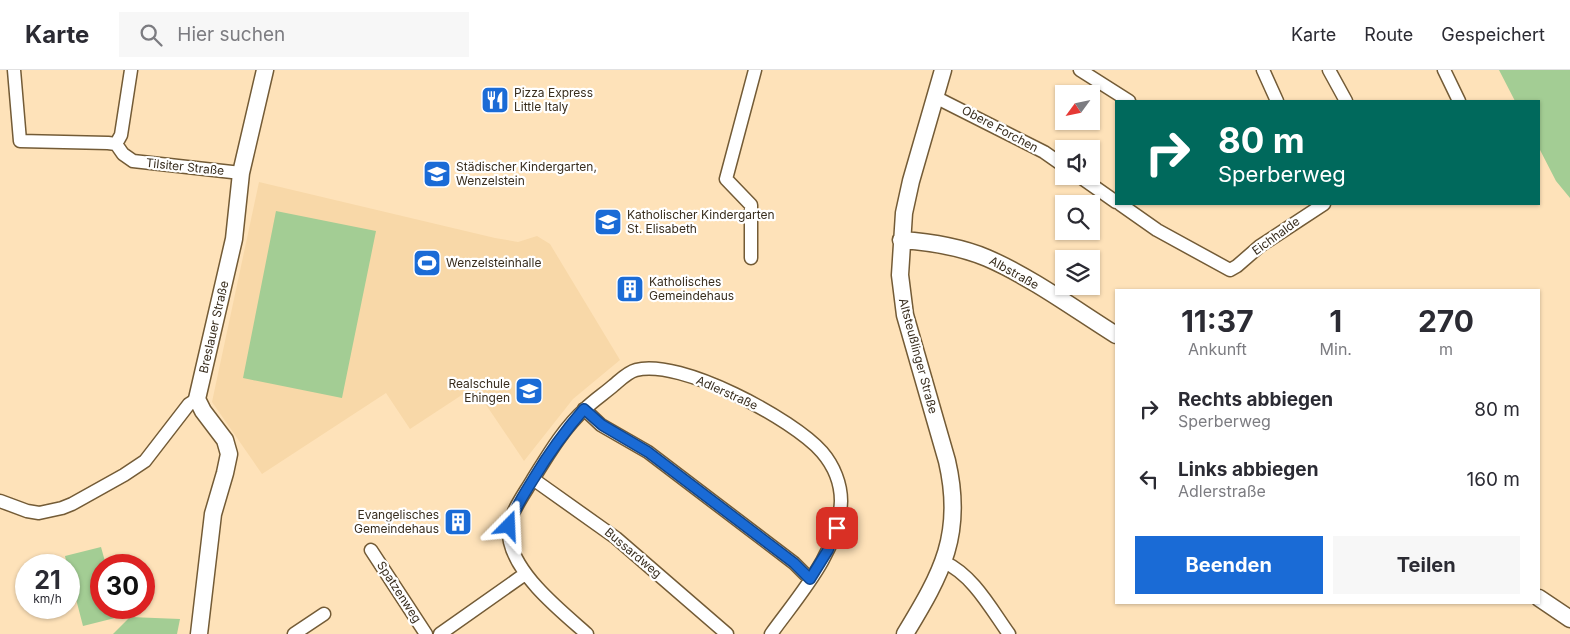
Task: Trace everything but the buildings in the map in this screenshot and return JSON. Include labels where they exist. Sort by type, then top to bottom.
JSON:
[{"type":"street","points":[[14,70],[20,141],[116,144],[121,136],[131,70]]},
{"type":"street","name":"Breslauer Straße","points":[[197,399],[234,239],[241,173],[265,70]]},
{"type":"street","points":[[750,258],[752,205],[726,179],[755,70]]},
{"type":"street","name":"Altsteußlinger Straße","points":[[905,634],[923,604],[944,562],[953,528],[953,485],[943,444],[905,315],[900,274],[904,213],[942,70]]},
{"type":"street","points":[[1080,70],[1127,100]]},
{"type":"street","points":[[1263,70],[1277,100]]},
{"type":"street","points":[[1329,70],[1345,100]]},
{"type":"street","points":[[1444,70],[1459,100]]},
{"type":"street","name":"Obere Forchen","points":[[935,97],[995,126],[1055,160]]},
{"type":"street","name":"Tilsiter Straße","points":[[116,144],[123,154],[132,161],[241,173]]},
{"type":"street","points":[[1092,185],[1115,201]]},
{"type":"street","name":"Eichhalde","points":[[1121,205],[1158,230],[1230,270],[1260,246],[1322,205]]},
{"type":"street","name":"Albstraße","points":[[901,240],[957,249],[986,258],[1016,272],[1115,334]]},
{"type":"street","name":"Adlerstraße","points":[[587,634],[562,612],[525,574],[512,550],[509,540],[509,526],[520,500],[533,479],[557,442],[584,409],[634,370],[657,369],[710,382],[766,410],[806,437],[824,454],[833,468],[838,481],[841,499],[837,528],[828,550],[810,579],[771,634]]},
{"type":"street","points":[[0,502],[38,513],[72,504],[145,461],[189,404],[197,399],[203,411],[225,440],[229,454],[213,514],[199,634]]},
{"type":"street","points":[[584,409],[602,425],[648,452],[794,563],[810,579]]},
{"type":"street","name":"Bussardweg","points":[[533,479],[598,524],[727,634]]},
{"type":"street","name":"Spatzenweg","points":[[371,550],[426,634]]},
{"type":"street","points":[[944,562],[954,566],[968,579],[1009,634]]},
{"type":"street","points":[[440,634],[525,574]]},
{"type":"street","points":[[1540,599],[1570,619]]},
{"type":"street","points":[[294,634],[324,614]]},
{"type":"shaded area","points":[[259,182],[495,238],[518,242],[537,236],[550,244],[620,360],[573,399],[524,461],[474,387],[410,429],[386,393],[262,474],[212,402]]},
{"type":"green space","points":[[1499,70],[1570,70],[1570,198],[1556,181],[1540,150],[1540,100],[1514,100]]},
{"type":"green space","points":[[276,211],[376,231],[342,398],[243,378]]},
{"type":"green space","points":[[101,547],[103,554],[90,554],[90,619],[111,619],[83,626],[80,614],[80,554],[73,554]]},
{"type":"green space","points":[[128,619],[180,619],[177,634],[113,634]]},
{"type":"place","name":"Pizza Express Little Italy","points":[[495,100]]},
{"type":"place","name":"Städischer Kindergarten, Wenzelstein","points":[[437,174]]},
{"type":"place","name":"Katholischer Kindergarten St. Elisabeth","points":[[608,222]]},
{"type":"place","name":"Wenzelsteinhalle","points":[[427,263]]},
{"type":"place","name":"Katholisches Gemeindehaus","points":[[630,289]]},
{"type":"place","name":"Realschule Ehingen","points":[[529,391]]},
{"type":"place","name":"Evangelisches Gemeindehaus","points":[[458,522]]},
{"type":"route","points":[[509,526],[520,500],[546,458],[584,409],[602,425],[648,452],[794,563],[810,579],[828,550],[837,528]]}]
